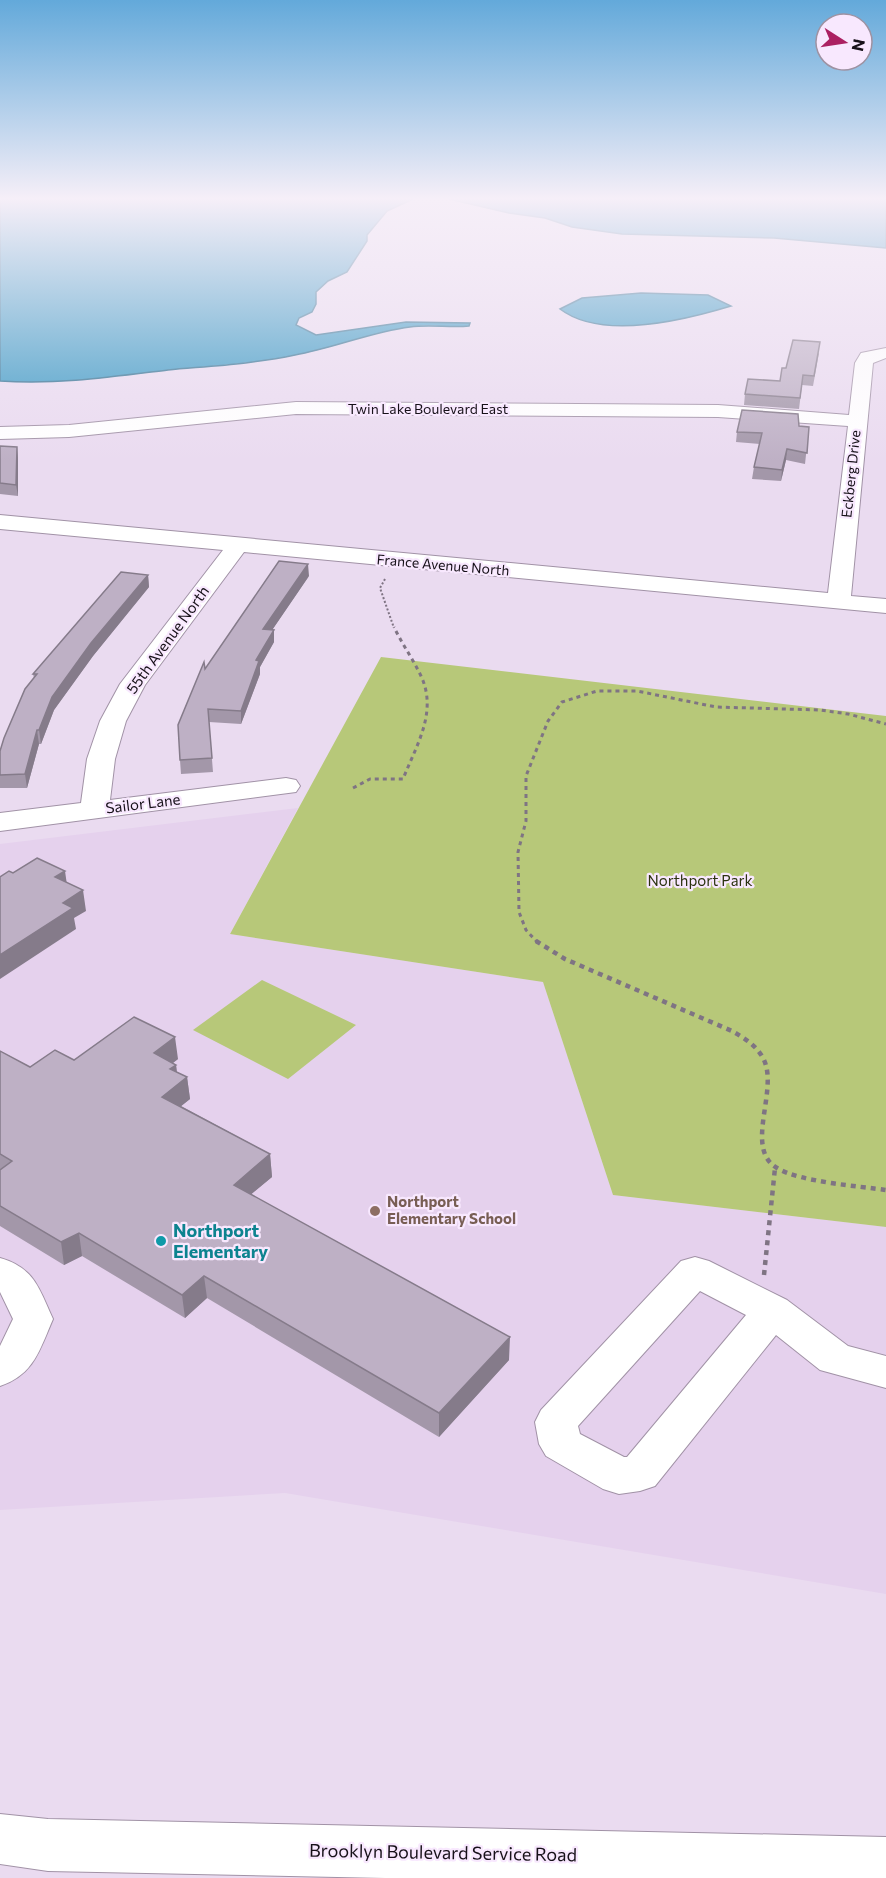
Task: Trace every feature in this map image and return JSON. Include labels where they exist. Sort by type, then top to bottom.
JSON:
[{"type":"street","name":"Eckberg Drive","points":[[839,601],[864,363],[867,357],[881,353]]},
{"type":"street","name":"Twin Lake Boulevard East","points":[[0,433],[69,431],[296,408],[718,411],[857,420]]},
{"type":"street","name":"France Avenue North","points":[[0,522],[886,606]]},
{"type":"street","name":"55th Avenue North","points":[[94,811],[101,759],[118,712],[133,684],[238,545]]},
{"type":"street","name":"Sailor Lane","points":[[0,822],[286,786]]},
{"type":"street","points":[[769,1294],[640,1473],[619,1476],[561,1444],[556,1422],[695,1271],[769,1294],[835,1359],[886,1372]]},
{"type":"street","points":[[0,1272],[18,1285],[33,1319],[18,1354],[0,1370]]},
{"type":"street","name":"Brooklyn Boulevard Service Road","points":[[0,1839],[48,1845],[886,1863]]},
{"type":"path","points":[[353,788],[360,781],[382,778],[404,779],[425,723],[428,704],[426,684],[384,606],[380,588],[395,560]]},
{"type":"path","points":[[886,724],[848,714],[736,709],[637,691],[597,691],[571,698],[562,702],[548,721],[526,776],[526,821],[518,852],[519,912],[526,930],[540,945],[565,959],[732,1031],[756,1047],[763,1057],[768,1078],[761,1144],[764,1154],[775,1168],[838,1183],[886,1190]]},
{"type":"path","points":[[769,1294],[775,1168]]},
{"type":"shaded area","name":"Northport Elementary School","points":[[298,808],[230,934],[543,982],[613,1195],[886,1227],[886,1594],[285,1493],[0,1510],[0,844]]},
{"type":"green space","name":"Northport Park","points":[[381,657],[886,716],[886,1227],[613,1195],[543,982],[230,934]]},
{"type":"green space","points":[[262,980],[356,1025],[288,1079],[193,1030]]},
{"type":"water","points":[[0,287],[322,287],[316,292],[316,304],[312,312],[299,318],[296,325],[316,335],[406,322],[470,323],[469,326],[417,326],[395,329],[310,352],[248,363],[84,380],[0,381]]},
{"type":"water","points":[[641,293],[708,295],[731,306],[668,322],[620,326],[578,319],[560,309],[582,298]]},
{"type":"building","points":[[793,340],[820,342],[814,376],[803,375],[800,398],[745,394],[748,379],[780,381],[782,368],[786,368]]},
{"type":"building","points":[[742,410],[798,414],[799,426],[809,427],[807,453],[787,449],[782,470],[754,467],[762,433],[737,432]]},
{"type":"building","points":[[0,446],[17,447],[16,485],[0,483]]},
{"type":"building","points":[[279,561],[308,564],[263,629],[274,630],[256,660],[259,661],[241,711],[208,709],[212,758],[180,760],[178,725],[204,662],[205,669]]},
{"type":"building","points":[[121,572],[148,575],[91,643],[52,697],[39,730],[37,730],[25,774],[0,775],[0,751],[4,738],[25,689],[37,674],[33,674]]},
{"type":"building","points":[[37,858],[65,871],[55,877],[83,890],[63,903],[73,908],[0,955],[0,877],[9,871],[13,873]]},
{"type":"building","name":"Northport Elementary","points":[[134,1017],[175,1037],[154,1053],[176,1065],[170,1069],[187,1077],[162,1097],[270,1154],[234,1185],[510,1337],[439,1413],[204,1276],[182,1295],[79,1233],[61,1242],[0,1206],[0,1170],[12,1161],[0,1154],[0,1051],[30,1067],[55,1050],[74,1060]]},
{"type":"place","name":"Northport Elementary School","points":[[375,1211]]},
{"type":"place","name":"Northport Elementary","points":[[161,1241]]}]
